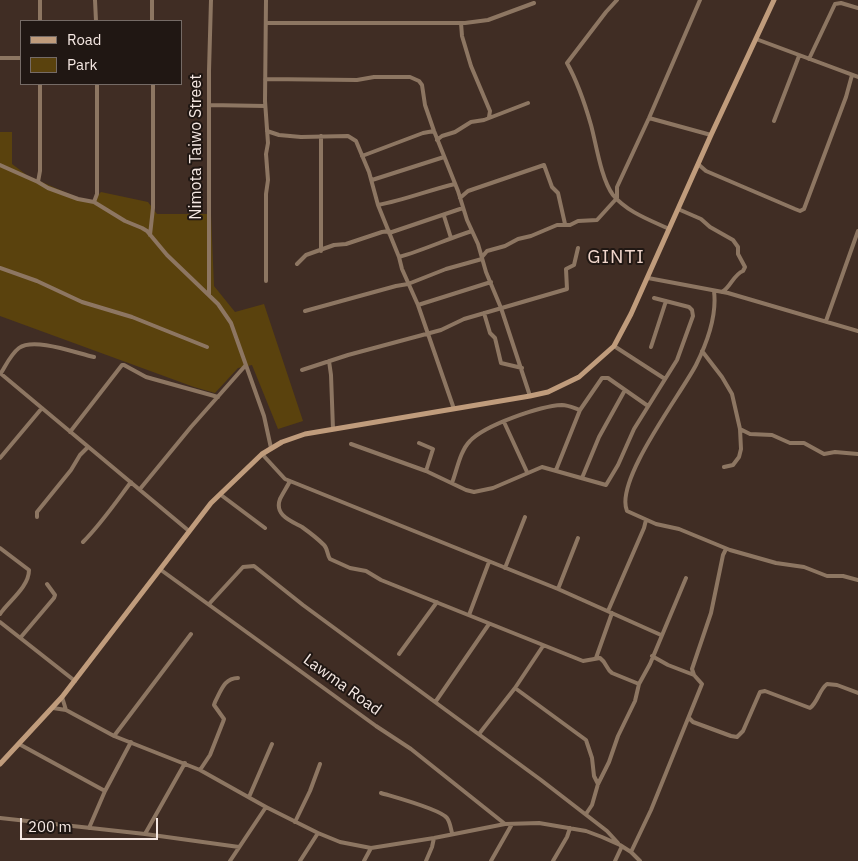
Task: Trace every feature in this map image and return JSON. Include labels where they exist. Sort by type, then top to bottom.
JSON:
[{"type":"main road","points":[[0,764],[53,708],[75,681],[212,503],[262,454],[289,439],[548,392],[579,377],[614,346],[648,278],[711,135],[774,0]]},
{"type":"street","points":[[40,0],[40,20]]},
{"type":"street","points":[[95,0],[96,20]]},
{"type":"street","points":[[152,0],[152,20]]},
{"type":"street","name":"Nimota Taiwo Street","points":[[209,294],[211,0]]},
{"type":"street","points":[[266,0],[265,106],[268,143],[266,154],[268,180],[266,194],[266,281]]},
{"type":"street","points":[[617,0],[567,63],[572,71],[590,122],[598,155],[610,190],[631,210],[647,220],[669,229]]},
{"type":"street","points":[[305,311],[408,284],[446,269],[482,258],[488,251],[557,225],[570,225],[578,221],[597,220],[617,198],[617,187],[700,0]]},
{"type":"street","points":[[809,59],[835,4],[840,2],[858,8]]},
{"type":"street","points":[[266,23],[461,22],[488,20],[534,3]]},
{"type":"street","points":[[461,22],[462,36],[468,50],[471,66],[490,111],[489,117]]},
{"type":"street","points":[[756,39],[858,77]]},
{"type":"street","points":[[774,120],[799,56]]},
{"type":"street","points":[[0,58],[20,58]]},
{"type":"street","points":[[698,164],[706,171],[793,208],[804,209],[846,97],[852,75]]},
{"type":"street","points":[[265,79],[358,80],[390,77],[416,79],[422,85],[425,105],[437,140],[501,308],[530,396]]},
{"type":"street","points":[[38,182],[40,171],[40,85]]},
{"type":"street","points":[[94,202],[97,194],[97,85]]},
{"type":"street","points":[[150,235],[153,208],[153,85]]},
{"type":"street","points":[[437,140],[471,122],[484,120],[528,103]]},
{"type":"street","points":[[209,105],[265,106]]},
{"type":"street","points":[[649,118],[711,135]]},
{"type":"street","points":[[267,131],[279,135],[352,138],[372,180],[378,205],[418,305],[454,410]]},
{"type":"street","points":[[362,156],[423,133],[434,131]]},
{"type":"street","points":[[320,251],[321,136]]},
{"type":"street","points":[[372,180],[444,158]]},
{"type":"street","points":[[0,165],[62,194],[94,202],[142,228],[162,250],[209,294],[227,315],[264,416],[271,448]]},
{"type":"street","points":[[460,198],[468,191],[544,165],[552,187],[558,193],[565,224]]},
{"type":"street","points":[[378,205],[404,200],[455,184]]},
{"type":"street","points":[[610,190],[617,187]]},
{"type":"street","points":[[297,264],[306,255],[334,245],[346,244],[382,232],[389,232],[444,216],[463,208]]},
{"type":"street","points":[[678,209],[701,219],[713,229],[733,240],[738,247],[738,254],[745,267],[734,278],[729,287],[722,292]]},
{"type":"street","points":[[444,216],[451,238]]},
{"type":"street","points":[[399,257],[424,250],[472,231]]},
{"type":"street","points":[[826,321],[858,231]]},
{"type":"street","points":[[302,370],[441,330],[464,319],[567,289],[566,269],[574,265],[578,248]]},
{"type":"street","points":[[0,268],[37,281],[82,302],[132,317],[207,347]]},
{"type":"street","points":[[648,278],[722,292],[858,331]]},
{"type":"street","points":[[418,305],[491,282]]},
{"type":"street","points":[[714,291],[714,309],[708,336],[702,351],[688,379],[646,444],[634,472],[626,501],[626,508],[631,514],[656,524],[679,529],[726,549],[804,567],[827,576],[843,576],[858,580]]},
{"type":"street","points":[[351,444],[426,471],[474,492],[493,488],[542,467],[603,485],[609,483],[634,430],[676,360],[684,343],[693,312],[690,307],[654,298]]},
{"type":"street","points":[[651,347],[666,301]]},
{"type":"street","points":[[484,313],[490,333],[495,338],[501,362],[522,368]]},
{"type":"street","points":[[94,357],[35,343],[17,349],[0,373],[189,531]]},
{"type":"street","points":[[614,346],[665,379]]},
{"type":"street","points":[[702,351],[730,391],[740,429],[741,449],[739,457],[733,465],[724,467]]},
{"type":"street","points":[[329,361],[332,375],[333,430]]},
{"type":"street","points":[[70,432],[122,365],[146,377],[218,397]]},
{"type":"street","points":[[140,489],[245,366]]},
{"type":"street","points":[[556,470],[580,410],[602,378],[608,378],[648,406]]},
{"type":"street","points":[[582,478],[599,437],[626,390]]},
{"type":"street","points":[[452,483],[468,443],[476,436],[522,413],[558,406],[568,406],[580,410]]},
{"type":"street","points":[[0,458],[42,408]]},
{"type":"street","points":[[504,422],[527,472]]},
{"type":"street","points":[[740,429],[750,434],[772,435],[790,443],[804,443],[824,454],[835,452],[858,454]]},
{"type":"street","points":[[418,443],[432,449],[426,471]]},
{"type":"street","points":[[37,518],[37,512],[88,447]]},
{"type":"street","points":[[262,454],[290,481],[558,589],[661,635]]},
{"type":"street","points":[[290,481],[280,499],[279,508],[281,513],[325,546],[328,557],[350,568],[366,571],[381,580],[543,646],[583,661],[596,658],[605,662],[612,673],[640,684]]},
{"type":"street","points":[[83,542],[102,521],[105,514],[131,482]]},
{"type":"street","points":[[221,495],[265,528]]},
{"type":"street","points":[[505,568],[525,517]]},
{"type":"street","points":[[596,658],[610,612],[646,520]]},
{"type":"street","points":[[558,589],[578,538]]},
{"type":"street","points":[[0,548],[29,570],[30,573],[27,580],[0,614]]},
{"type":"street","points":[[631,852],[651,810],[702,684],[694,675],[692,669],[711,613],[723,555],[726,549]]},
{"type":"street","points":[[470,615],[489,562]]},
{"type":"street","points":[[209,604],[243,567],[254,566],[298,602],[436,701],[586,814],[607,831],[621,846]]},
{"type":"street","name":"Lawma Road","points":[[161,570],[376,726],[411,749],[505,824]]},
{"type":"street","points":[[586,814],[592,805],[598,784],[686,578]]},
{"type":"street","points":[[21,637],[54,598],[55,595],[47,584]]},
{"type":"street","points":[[400,654],[437,602]]},
{"type":"street","points":[[0,622],[75,681]]},
{"type":"street","points":[[436,701],[489,624]]},
{"type":"street","points":[[114,736],[191,634]]},
{"type":"street","points":[[479,734],[515,688],[543,646]]},
{"type":"street","points":[[652,656],[668,666],[694,675]]},
{"type":"street","points":[[686,672],[692,669]]},
{"type":"street","points":[[200,770],[210,755],[224,719],[214,705],[215,702],[226,682],[232,678],[238,678]]},
{"type":"street","points":[[689,718],[692,722],[737,737],[743,731],[760,692],[765,691],[810,708],[826,684],[837,685],[858,693]]},
{"type":"street","points":[[515,688],[586,740],[592,758],[594,776],[598,784]]},
{"type":"street","points":[[62,697],[66,710]]},
{"type":"street","points":[[53,708],[66,710],[114,736],[200,770],[295,822],[340,842],[371,848],[505,824],[539,823],[570,828],[602,837],[631,852],[640,861]]},
{"type":"street","points":[[90,828],[105,790],[131,742]]},
{"type":"street","points":[[19,744],[105,790]]},
{"type":"street","points":[[248,797],[272,744]]},
{"type":"street","points":[[144,834],[184,763]]},
{"type":"street","points":[[295,822],[310,791],[320,764]]},
{"type":"street","points":[[381,792],[445,816],[449,820],[452,833]]},
{"type":"street","points":[[230,861],[266,807]]},
{"type":"street","points":[[0,818],[239,847]]},
{"type":"street","points":[[491,861],[512,824]]},
{"type":"street","points":[[553,861],[570,828]]},
{"type":"street","points":[[602,837],[607,831]]},
{"type":"street","points":[[300,861],[318,833]]},
{"type":"street","points":[[426,861],[434,838]]},
{"type":"street","points":[[615,861],[621,846]]},
{"type":"street","points":[[364,861],[371,848]]},
{"type":"green space","points":[[0,132],[12,132],[12,164],[28,176],[90,203],[101,192],[148,202],[157,214],[211,214],[214,286],[235,312],[264,304],[303,421],[278,429],[252,365],[238,368],[215,393],[0,316]]},
{"type":"district","name":"GINTI","points":[[616,258]]}]
